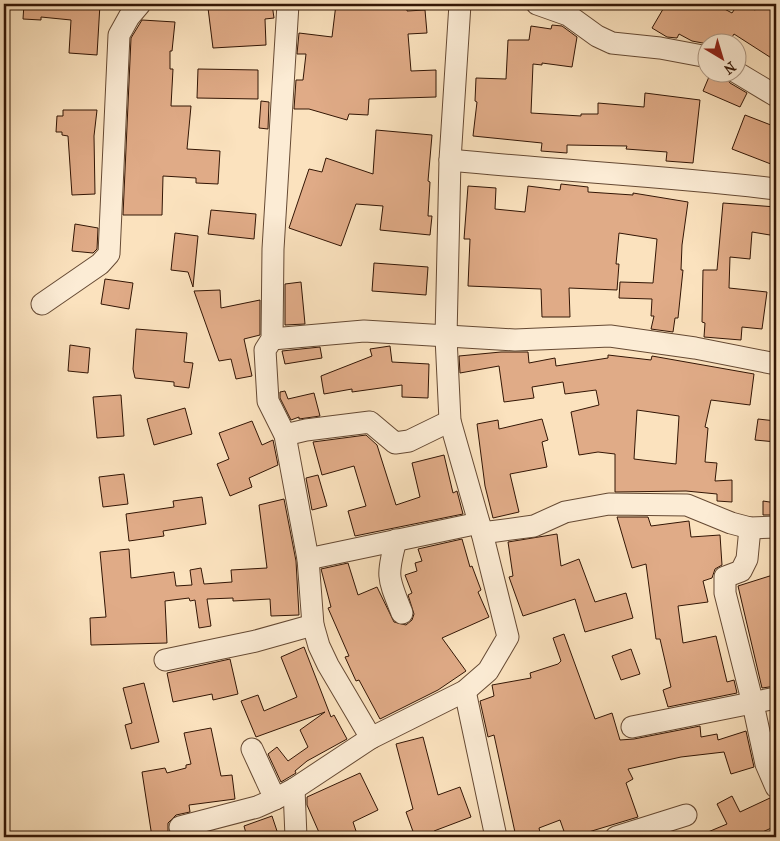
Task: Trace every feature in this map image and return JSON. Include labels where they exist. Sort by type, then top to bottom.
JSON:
[{"type":"street","points":[[42,304],[100,264],[110,254],[119,35],[129,17],[140,4]]},
{"type":"street","points":[[288,4],[273,249],[272,339],[265,350],[268,402],[285,435],[308,558],[313,625],[319,646],[328,665],[371,738]]},
{"type":"street","points":[[180,827],[256,807],[274,799],[294,789],[371,738],[465,691],[488,671],[508,637],[481,528],[450,421],[446,337],[450,160],[460,4]]},
{"type":"street","points":[[537,4],[568,15],[597,36],[612,43],[660,48],[698,55]]},
{"type":"street","points":[[748,79],[776,96]]},
{"type":"street","points":[[450,160],[548,170],[686,178],[776,189]]},
{"type":"street","points":[[272,339],[364,331],[515,340],[610,336],[695,348],[776,364]]},
{"type":"street","points":[[285,435],[306,430],[370,422],[395,443],[409,442],[450,421]]},
{"type":"street","points":[[308,558],[396,540],[481,528],[534,526],[565,512],[609,504],[687,505],[731,523],[750,528],[776,527]]},
{"type":"street","points":[[750,528],[747,559],[741,571],[725,577],[725,593],[766,764],[776,787]]},
{"type":"street","points":[[396,540],[388,568],[388,578],[402,613]]},
{"type":"street","points":[[165,660],[256,641],[313,625]]},
{"type":"street","points":[[465,691],[496,837]]},
{"type":"street","points":[[632,727],[776,698]]},
{"type":"street","points":[[252,749],[274,799]]},
{"type":"street","points":[[294,789],[296,837]]},
{"type":"street","points":[[616,837],[686,815]]},
{"type":"building","points":[[24,4],[100,4],[97,55],[69,53],[71,20],[41,17],[41,20],[23,19]]},
{"type":"building","points":[[240,4],[272,4],[274,18],[265,19],[266,45],[213,48],[208,8]]},
{"type":"building","points":[[336,4],[407,4],[407,11],[425,10],[427,33],[408,34],[411,71],[436,70],[436,97],[369,99],[368,115],[349,114],[347,120],[309,109],[294,109],[296,80],[303,80],[306,54],[297,54],[299,33],[332,37]]},
{"type":"building","points":[[666,4],[715,4],[732,13],[738,4],[745,4],[755,10],[762,4],[776,13],[776,61],[748,43],[748,32],[698,32],[698,42],[679,34],[677,38],[667,37],[652,28]]},
{"type":"building","points":[[142,20],[175,22],[172,51],[170,51],[170,69],[173,69],[171,106],[191,106],[187,149],[220,151],[218,184],[196,183],[196,178],[163,176],[162,215],[123,215],[131,38]]},
{"type":"building","points":[[552,25],[562,26],[577,37],[572,67],[542,63],[542,65],[533,64],[531,113],[581,116],[581,114],[598,114],[598,103],[644,107],[645,93],[700,100],[693,163],[666,161],[667,152],[626,149],[627,146],[567,145],[567,153],[541,151],[542,143],[473,136],[477,102],[475,101],[476,78],[506,79],[508,40],[529,40],[531,26],[551,29]]},
{"type":"building","points":[[198,69],[258,70],[258,99],[197,98]]},
{"type":"building","points":[[707,82],[729,82],[747,93],[740,107],[703,91]]},
{"type":"building","points":[[261,101],[269,102],[268,129],[259,128]]},
{"type":"building","points":[[63,110],[97,110],[94,136],[95,194],[72,195],[68,136],[62,135],[62,132],[56,132],[57,116],[63,116]]},
{"type":"building","points":[[745,115],[776,127],[776,166],[732,149]]},
{"type":"building","points":[[376,130],[432,135],[428,181],[430,182],[428,216],[432,216],[430,235],[380,230],[383,206],[356,204],[341,246],[289,228],[309,169],[322,172],[326,158],[373,174]]},
{"type":"building","points":[[561,184],[588,187],[588,192],[633,195],[633,193],[688,202],[682,245],[681,270],[683,270],[678,318],[675,318],[673,332],[651,329],[654,316],[651,316],[652,299],[619,298],[620,282],[653,283],[657,239],[619,233],[616,264],[619,264],[617,290],[569,288],[570,317],[542,317],[541,289],[468,286],[470,239],[464,239],[468,186],[496,188],[495,209],[525,212],[528,186],[560,190]]},
{"type":"building","points":[[723,203],[776,207],[776,236],[752,232],[750,259],[730,257],[729,288],[767,292],[762,329],[742,327],[741,340],[704,337],[705,323],[702,322],[703,270],[717,270]]},
{"type":"building","points":[[211,210],[256,214],[254,239],[208,234]]},
{"type":"building","points":[[75,224],[98,228],[97,249],[93,253],[72,251]]},
{"type":"building","points":[[175,233],[198,236],[193,287],[188,272],[171,270]]},
{"type":"building","points":[[374,263],[428,267],[426,295],[372,291]]},
{"type":"building","points":[[105,279],[133,283],[129,309],[101,304]]},
{"type":"building","points":[[301,282],[305,324],[285,325],[285,284]]},
{"type":"building","points":[[220,290],[221,308],[260,300],[260,335],[244,339],[252,376],[236,379],[231,359],[219,361],[194,291]]},
{"type":"building","points":[[136,329],[187,333],[184,362],[193,363],[189,388],[174,386],[174,382],[135,378],[133,369]]},
{"type":"building","points":[[70,345],[90,348],[88,373],[68,371]]},
{"type":"building","points":[[390,346],[392,362],[429,364],[428,398],[402,397],[402,385],[352,392],[352,389],[324,394],[321,376],[372,356],[370,349]]},
{"type":"building","points":[[320,347],[322,358],[285,364],[282,351]]},
{"type":"building","points":[[501,352],[528,352],[529,363],[555,358],[556,366],[608,358],[608,355],[651,360],[652,356],[754,374],[750,405],[711,400],[705,427],[708,428],[705,462],[717,463],[715,481],[732,480],[732,502],[717,501],[717,494],[686,491],[615,492],[615,454],[598,452],[579,455],[571,412],[599,405],[596,390],[565,394],[563,382],[532,387],[534,398],[504,402],[499,366],[460,373],[459,356]],"holes":[[[637,410],[679,416],[676,464],[634,459]]]},
{"type":"building","points":[[285,391],[288,399],[314,393],[320,416],[299,419],[299,417],[291,420],[280,398],[280,392]]},
{"type":"building","points":[[121,395],[124,436],[97,438],[93,397]]},
{"type":"building","points":[[185,408],[192,434],[154,445],[147,419]]},
{"type":"building","points":[[542,419],[548,440],[542,442],[547,467],[510,474],[519,512],[493,518],[485,486],[477,424],[498,420],[499,429]]},
{"type":"building","points":[[758,419],[776,421],[776,442],[755,440]]},
{"type":"building","points":[[252,421],[262,445],[273,440],[278,465],[249,478],[252,487],[230,496],[217,464],[229,459],[219,433]]},
{"type":"building","points":[[366,435],[377,445],[396,505],[420,497],[412,463],[444,455],[453,493],[457,491],[463,514],[355,536],[348,511],[366,506],[354,466],[322,475],[313,442]]},
{"type":"building","points":[[124,474],[128,504],[103,507],[99,477]]},
{"type":"building","points":[[318,475],[327,506],[312,510],[306,478]]},
{"type":"building","points":[[202,497],[206,524],[163,531],[164,536],[129,541],[126,514],[174,507],[173,501]]},
{"type":"building","points":[[284,499],[296,561],[299,615],[271,616],[270,599],[233,601],[233,598],[207,599],[211,626],[199,628],[195,600],[190,601],[189,598],[165,601],[167,643],[91,645],[90,618],[106,617],[100,552],[129,549],[131,578],[174,572],[176,586],[192,585],[190,570],[201,568],[204,584],[232,582],[231,570],[267,568],[259,505]]},
{"type":"building","points":[[763,501],[776,503],[776,515],[763,515]]},
{"type":"building","points":[[617,517],[648,517],[651,526],[689,521],[691,537],[720,535],[722,565],[715,569],[712,578],[703,581],[708,602],[678,606],[683,643],[716,636],[727,682],[734,680],[737,693],[668,707],[663,690],[671,687],[660,639],[656,639],[646,564],[632,568]]},
{"type":"building","points":[[557,534],[561,566],[579,559],[595,602],[626,593],[633,618],[585,632],[575,599],[523,616],[509,577],[513,576],[508,542]]},
{"type":"building","points":[[462,539],[470,567],[472,566],[481,590],[478,592],[489,617],[442,638],[466,671],[438,690],[380,719],[359,680],[356,681],[345,657],[349,656],[328,608],[331,607],[321,569],[348,563],[358,595],[377,587],[394,622],[406,625],[412,620],[414,614],[408,595],[412,593],[405,575],[417,571],[415,563],[422,561],[418,549]]},
{"type":"building","points":[[776,574],[776,686],[762,688],[738,586]]},
{"type":"building","points":[[564,634],[595,719],[612,713],[620,740],[700,726],[701,737],[717,734],[718,740],[746,731],[754,767],[731,774],[724,752],[681,757],[628,769],[633,779],[626,783],[638,817],[572,837],[566,837],[560,820],[539,828],[541,837],[516,837],[494,735],[488,737],[480,701],[494,696],[492,685],[531,678],[530,673],[558,664],[561,661],[553,638]]},
{"type":"building","points":[[304,647],[331,717],[334,715],[347,739],[307,761],[295,771],[296,773],[281,782],[268,754],[277,747],[288,761],[308,747],[300,730],[325,712],[256,737],[241,701],[258,695],[264,711],[297,697],[281,657]]},
{"type":"building","points":[[631,649],[640,674],[621,680],[612,656]]},
{"type":"building","points":[[230,659],[238,694],[213,700],[212,694],[173,702],[167,673]]},
{"type":"building","points":[[144,683],[159,742],[131,749],[125,725],[132,723],[123,688]]},
{"type":"building","points":[[211,728],[221,776],[232,775],[235,799],[189,805],[190,812],[176,815],[168,823],[168,831],[173,837],[152,837],[142,772],[165,768],[167,773],[186,768],[186,765],[191,764],[184,733]]},
{"type":"building","points":[[423,737],[438,795],[460,787],[471,817],[434,831],[437,837],[415,837],[406,812],[413,809],[396,744]]},
{"type":"building","points":[[360,773],[378,810],[353,822],[358,837],[321,837],[307,805],[307,797]]},
{"type":"building","points":[[732,796],[740,812],[770,798],[774,799],[776,805],[776,826],[751,837],[696,837],[727,824],[717,804]]},
{"type":"building","points":[[272,816],[279,837],[247,837],[244,826]]}]
